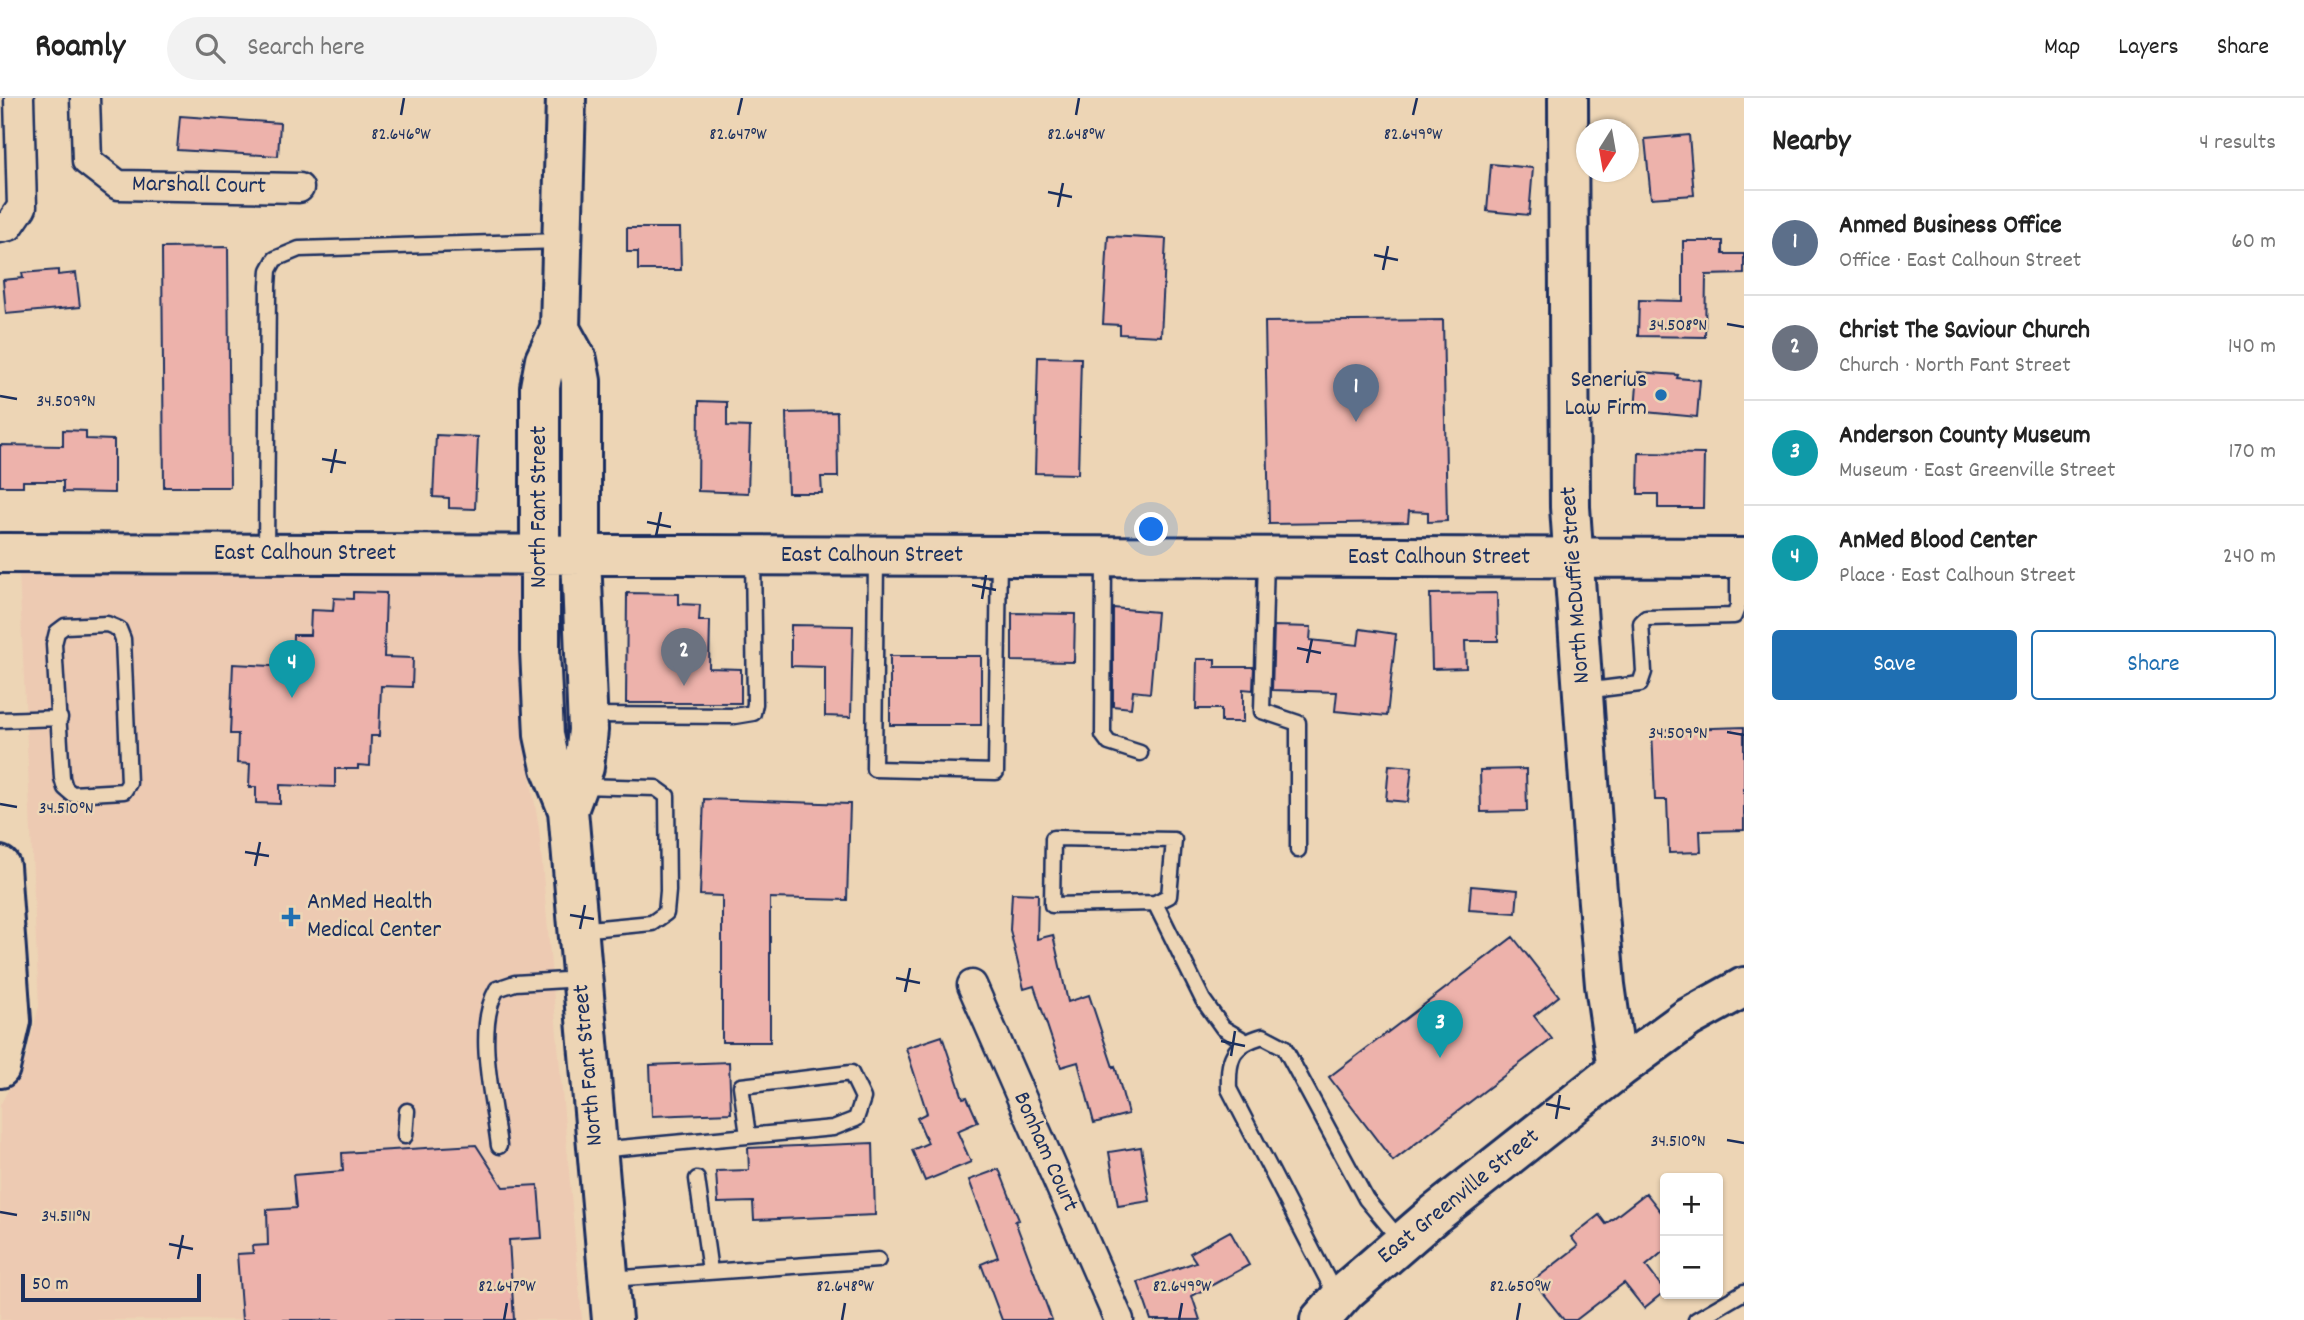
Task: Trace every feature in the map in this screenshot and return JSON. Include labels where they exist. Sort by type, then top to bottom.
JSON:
[{"type":"street","points":[[0,228],[9,226],[22,207],[19,98]]},
{"type":"street","name":"Marshall Court","points":[[85,98],[87,161],[118,185],[299,188]]},
{"type":"street","name":"North Fant Street","points":[[566,98],[560,329],[545,360],[540,387],[540,555],[544,736],[551,768],[573,798]]},
{"type":"street","name":"North McDuffie Street","points":[[1568,98],[1570,507],[1605,985],[1618,1070]]},
{"type":"street","name":"North Fant Street","points":[[560,329],[577,360],[581,381],[581,555],[588,730],[584,767],[573,798],[578,930],[612,1320]]},
{"type":"street","name":"East Calhoun Street","points":[[0,552],[1741,558]]},
{"type":"street","points":[[0,866],[4,984],[11,1021],[0,1068]]},
{"type":"street","name":"Bonham Court","points":[[972,985],[1119,1320]]},
{"type":"street","name":"East Greenville Street","points":[[1329,1310],[1435,1214],[1618,1070],[1688,1018],[1744,987]]},
{"type":"lane","points":[[266,554],[268,286],[269,270],[275,259],[299,249],[562,241]]},
{"type":"lane","points":[[587,715],[735,716],[753,713],[753,556]]},
{"type":"lane","points":[[876,556],[874,769],[996,772],[999,556]]},
{"type":"lane","points":[[1104,556],[1103,734],[1109,743],[1140,753]]},
{"type":"lane","points":[[1266,557],[1262,712],[1298,723],[1298,850]]},
{"type":"lane","points":[[1583,691],[1640,684],[1644,672],[1641,623],[1646,618],[1734,616],[1738,606],[1741,558]]},
{"type":"lane","points":[[107,624],[119,629],[123,639],[129,771],[129,783],[124,791],[72,794],[65,788],[62,778],[60,718],[54,644],[57,632],[65,626],[107,624]]},
{"type":"lane","points":[[0,720],[60,718]]},
{"type":"lane","points":[[573,798],[656,788],[667,796],[666,913],[652,923],[578,930]]},
{"type":"lane","points":[[1053,838],[1174,840],[1169,896],[1155,903],[1052,905],[1053,838]]},
{"type":"lane","points":[[1155,903],[1203,1000],[1223,1028],[1245,1041]]},
{"type":"lane","points":[[499,1146],[487,1052],[490,1001],[497,989],[515,984],[582,979]]},
{"type":"lane","points":[[1329,1310],[1229,1089],[1228,1063],[1245,1041],[1263,1036],[1284,1046],[1366,1199],[1402,1242]]},
{"type":"lane","points":[[596,1151],[833,1128],[856,1119],[863,1098],[851,1073],[741,1086],[748,1135]]},
{"type":"lane","points":[[405,1136],[407,1111]]},
{"type":"lane","points":[[697,1179],[710,1271]]},
{"type":"lane","points":[[608,1279],[877,1260]]},
{"type":"lane","points":[[1696,1320],[1744,1292]]},
{"type":"shaded area","name":"AnMed Health Medical Center","points":[[19,571],[520,575],[522,729],[539,828],[582,1320],[0,1320],[0,1105],[26,1058],[39,1006]]},
{"type":"building","points":[[180,116],[280,123],[278,156],[177,150]]},
{"type":"building","points":[[1689,135],[1694,195],[1651,198],[1645,139]]},
{"type":"building","points":[[1491,164],[1533,168],[1529,215],[1487,211]]},
{"type":"building","points":[[627,228],[680,228],[681,270],[638,270],[638,252],[627,252]]},
{"type":"building","points":[[1108,236],[1166,239],[1161,336],[1120,334],[1120,325],[1103,324]]},
{"type":"building","points":[[1683,241],[1723,241],[1723,254],[1744,254],[1744,274],[1706,275],[1705,337],[1638,336],[1639,300],[1683,301]]},
{"type":"building","points":[[228,247],[230,487],[164,487],[162,248]]},
{"type":"building","points":[[58,270],[58,275],[76,273],[80,307],[6,314],[3,280],[23,278],[22,273]]},
{"type":"building","points":[[1443,320],[1447,521],[1428,522],[1428,512],[1409,511],[1408,522],[1269,524],[1265,322]]},
{"type":"building","points":[[1038,357],[1081,358],[1078,474],[1035,473]]},
{"type":"building","points":[[1638,372],[1678,375],[1677,378],[1700,380],[1697,417],[1635,411]]},
{"type":"building","points":[[699,401],[727,402],[727,426],[750,427],[748,493],[698,491]]},
{"type":"building","points":[[837,412],[838,477],[821,477],[822,493],[788,493],[786,413]]},
{"type":"building","points":[[63,430],[86,431],[86,439],[114,440],[114,493],[63,492],[63,481],[23,481],[23,486],[0,486],[0,445],[63,446]]},
{"type":"building","points":[[436,435],[478,437],[475,509],[449,508],[449,498],[433,497]]},
{"type":"building","points":[[1639,453],[1704,454],[1703,508],[1658,508],[1658,494],[1638,494]]},
{"type":"building","points":[[353,592],[386,593],[384,657],[413,658],[412,687],[381,686],[379,736],[371,736],[370,766],[335,769],[335,787],[280,785],[280,804],[256,803],[256,787],[249,787],[250,764],[237,763],[238,734],[230,734],[233,664],[292,667],[293,635],[310,635],[311,610],[333,611],[334,598],[353,599]]},
{"type":"building","points":[[627,593],[679,594],[679,604],[700,605],[699,621],[710,621],[709,668],[741,669],[741,703],[626,703]]},
{"type":"building","points":[[1497,593],[1498,641],[1465,641],[1466,668],[1432,669],[1430,594]]},
{"type":"building","points":[[1113,608],[1157,612],[1150,693],[1133,691],[1131,708],[1113,706]]},
{"type":"building","points":[[1012,613],[1075,614],[1074,662],[1012,661]]},
{"type":"building","points":[[791,625],[853,626],[851,717],[825,716],[825,667],[791,666]]},
{"type":"building","points":[[1274,626],[1311,627],[1310,640],[1358,645],[1360,629],[1396,634],[1387,716],[1335,711],[1337,692],[1272,690]]},
{"type":"building","points":[[890,656],[981,656],[981,725],[890,725]]},
{"type":"building","points":[[1197,659],[1215,659],[1215,667],[1254,667],[1253,690],[1243,689],[1243,722],[1221,722],[1221,709],[1196,709]]},
{"type":"building","points":[[1744,727],[1744,830],[1700,831],[1701,852],[1669,853],[1667,800],[1655,800],[1652,730]]},
{"type":"building","points":[[1389,765],[1412,767],[1408,802],[1386,800]]},
{"type":"building","points":[[1526,769],[1527,811],[1481,812],[1480,770]]},
{"type":"building","points":[[704,799],[850,804],[847,900],[770,898],[770,1042],[722,1042],[722,896],[700,895]]},
{"type":"building","points":[[1471,886],[1518,890],[1516,913],[1469,910]]},
{"type":"building","points":[[1012,893],[1038,894],[1037,939],[1053,935],[1068,1002],[1089,995],[1113,1067],[1115,1066],[1128,1114],[1094,1123],[1078,1062],[1061,1067],[1034,986],[1024,989],[1010,930]]},
{"type":"building","points":[[1513,937],[1559,996],[1534,1016],[1552,1039],[1393,1161],[1329,1077]]},
{"type":"building","points":[[942,1036],[963,1098],[967,1097],[978,1122],[957,1131],[971,1162],[925,1181],[912,1150],[928,1143],[917,1118],[927,1113],[906,1048]]},
{"type":"building","points":[[729,1062],[731,1113],[652,1116],[650,1065]]},
{"type":"building","points":[[873,1143],[875,1215],[754,1220],[753,1202],[718,1203],[716,1171],[749,1170],[748,1148]]},
{"type":"building","points":[[476,1145],[503,1187],[538,1185],[542,1238],[509,1240],[514,1320],[242,1320],[237,1254],[253,1253],[252,1246],[268,1245],[267,1210],[296,1208],[293,1175],[343,1171],[342,1153]]},
{"type":"building","points":[[1141,1147],[1150,1201],[1118,1206],[1109,1152]]},
{"type":"building","points":[[999,1169],[1019,1220],[1015,1221],[1052,1320],[1002,1320],[981,1264],[998,1257],[969,1180]]},
{"type":"building","points":[[1646,1193],[1660,1211],[1660,1254],[1646,1266],[1660,1284],[1660,1295],[1644,1308],[1624,1283],[1576,1320],[1564,1320],[1533,1281],[1578,1246],[1571,1237],[1599,1215],[1606,1224]]},
{"type":"building","points":[[1230,1231],[1249,1265],[1192,1296],[1200,1320],[1151,1320],[1138,1282],[1196,1262],[1190,1253]]},
{"type":"place","name":"Senerius Law Firm","points":[[1661,395]]},
{"type":"place","name":"Anmed Business Office","points":[[1356,422]]},
{"type":"place","name":"Christ The Saviour Church","points":[[684,686]]},
{"type":"place","name":"AnMed Blood Center","points":[[292,698]]},
{"type":"place","name":"AnMed Health Medical Center","points":[[291,917]]},
{"type":"place","name":"Anderson County Museum","points":[[1440,1058]]}]
